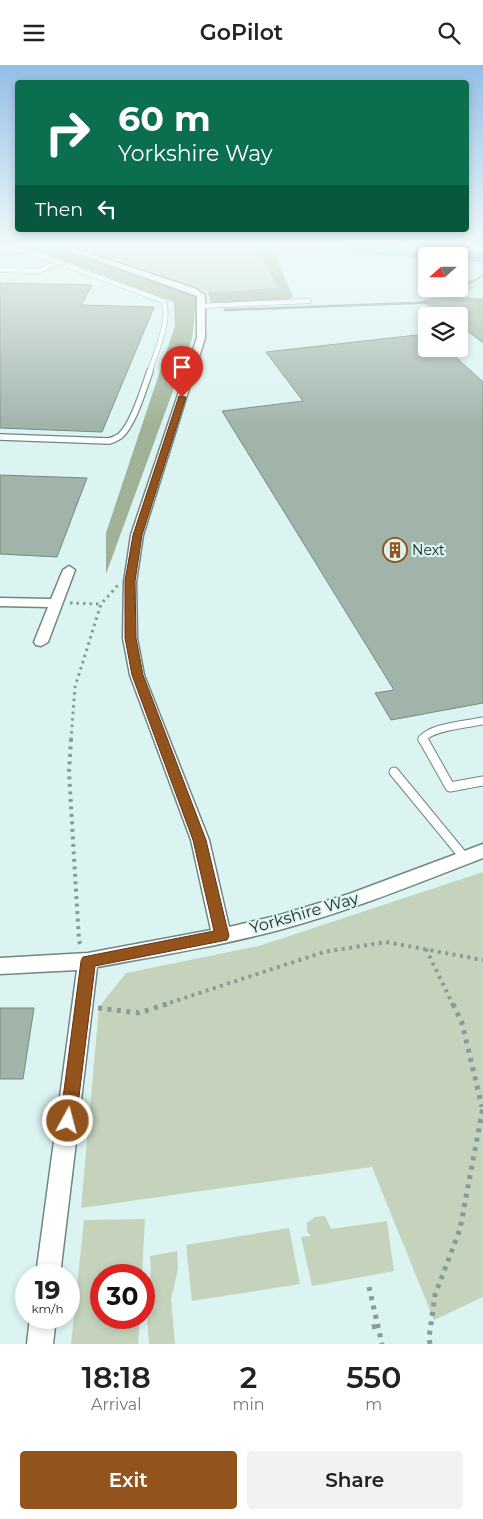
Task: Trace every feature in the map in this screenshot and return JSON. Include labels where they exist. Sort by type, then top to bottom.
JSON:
[{"type":"street","points":[[203,307],[201,338],[137,535],[130,581],[130,638],[138,675],[200,840],[222,936]]},
{"type":"street","points":[[41,642],[69,570]]},
{"type":"street","points":[[0,602],[56,603]]},
{"type":"street","name":"Yorkshire Way","points":[[0,966],[88,961],[222,936],[280,922],[353,900],[483,851]]},
{"type":"street","points":[[49,1264],[88,961]]},
{"type":"street","points":[[40,1344],[42,1329]]},
{"type":"lane","points":[[0,437],[109,441],[121,436],[130,422],[150,371],[160,338],[166,307]]},
{"type":"lane","points":[[203,307],[209,307]]},
{"type":"lane","points":[[483,721],[436,730],[424,736],[422,740],[450,787],[483,781]]},
{"type":"lane","points":[[394,772],[464,857]]},
{"type":"path","points":[[468,313],[483,312]]},
{"type":"path","points":[[468,322],[483,333]]},
{"type":"path","points":[[88,961],[79,941],[69,772],[75,687],[102,604],[119,584],[130,581]]},
{"type":"path","points":[[56,603],[102,604]]},
{"type":"path","points":[[82,1006],[139,1013],[324,953],[386,942],[483,960]]},
{"type":"path","points":[[426,949],[462,1023],[483,1107],[460,1229],[436,1295],[429,1338],[430,1344]]},
{"type":"path","points":[[369,1287],[375,1327],[382,1344]]},
{"type":"green space","points":[[174,307],[196,307],[192,339],[106,574],[106,533],[175,326]]},
{"type":"green space","points":[[430,307],[483,307],[483,342],[468,332],[468,307]]},
{"type":"green space","points":[[483,872],[483,1297],[434,1320],[372,1167],[81,1208],[99,1007],[126,973],[259,946]]},
{"type":"green space","points":[[325,1216],[331,1229],[387,1221],[394,1271],[312,1286],[301,1237],[311,1236],[307,1232],[307,1223],[315,1217]]},
{"type":"green space","points":[[145,1219],[143,1264],[90,1264],[90,1329],[139,1329],[138,1344],[71,1344],[73,1329],[80,1329],[79,1264],[84,1220]]},
{"type":"green space","points":[[289,1228],[300,1284],[192,1301],[186,1245]]},
{"type":"green space","points":[[177,1251],[178,1269],[171,1299],[175,1344],[149,1344],[148,1329],[155,1329],[155,1264],[150,1264],[150,1256]]},
{"type":"building","points":[[0,307],[154,307],[102,432],[0,428]]},
{"type":"building","name":"Next","points":[[418,335],[418,357],[456,357],[483,382],[483,703],[391,720],[375,693],[394,690],[222,411],[303,401],[266,352]]},
{"type":"building","points":[[0,475],[87,478],[57,557],[0,554]]},
{"type":"building","points":[[0,1008],[34,1008],[23,1079],[0,1079]]},
{"type":"waterway","points":[[225,310],[314,307]]},
{"type":"waterway","points":[[468,331],[483,342]]},
{"type":"place","name":"Next","points":[[395,550]]},
{"type":"route","points":[[68,1121],[88,961],[222,936],[200,840],[138,675],[130,638],[130,581],[137,535],[182,397]]}]
